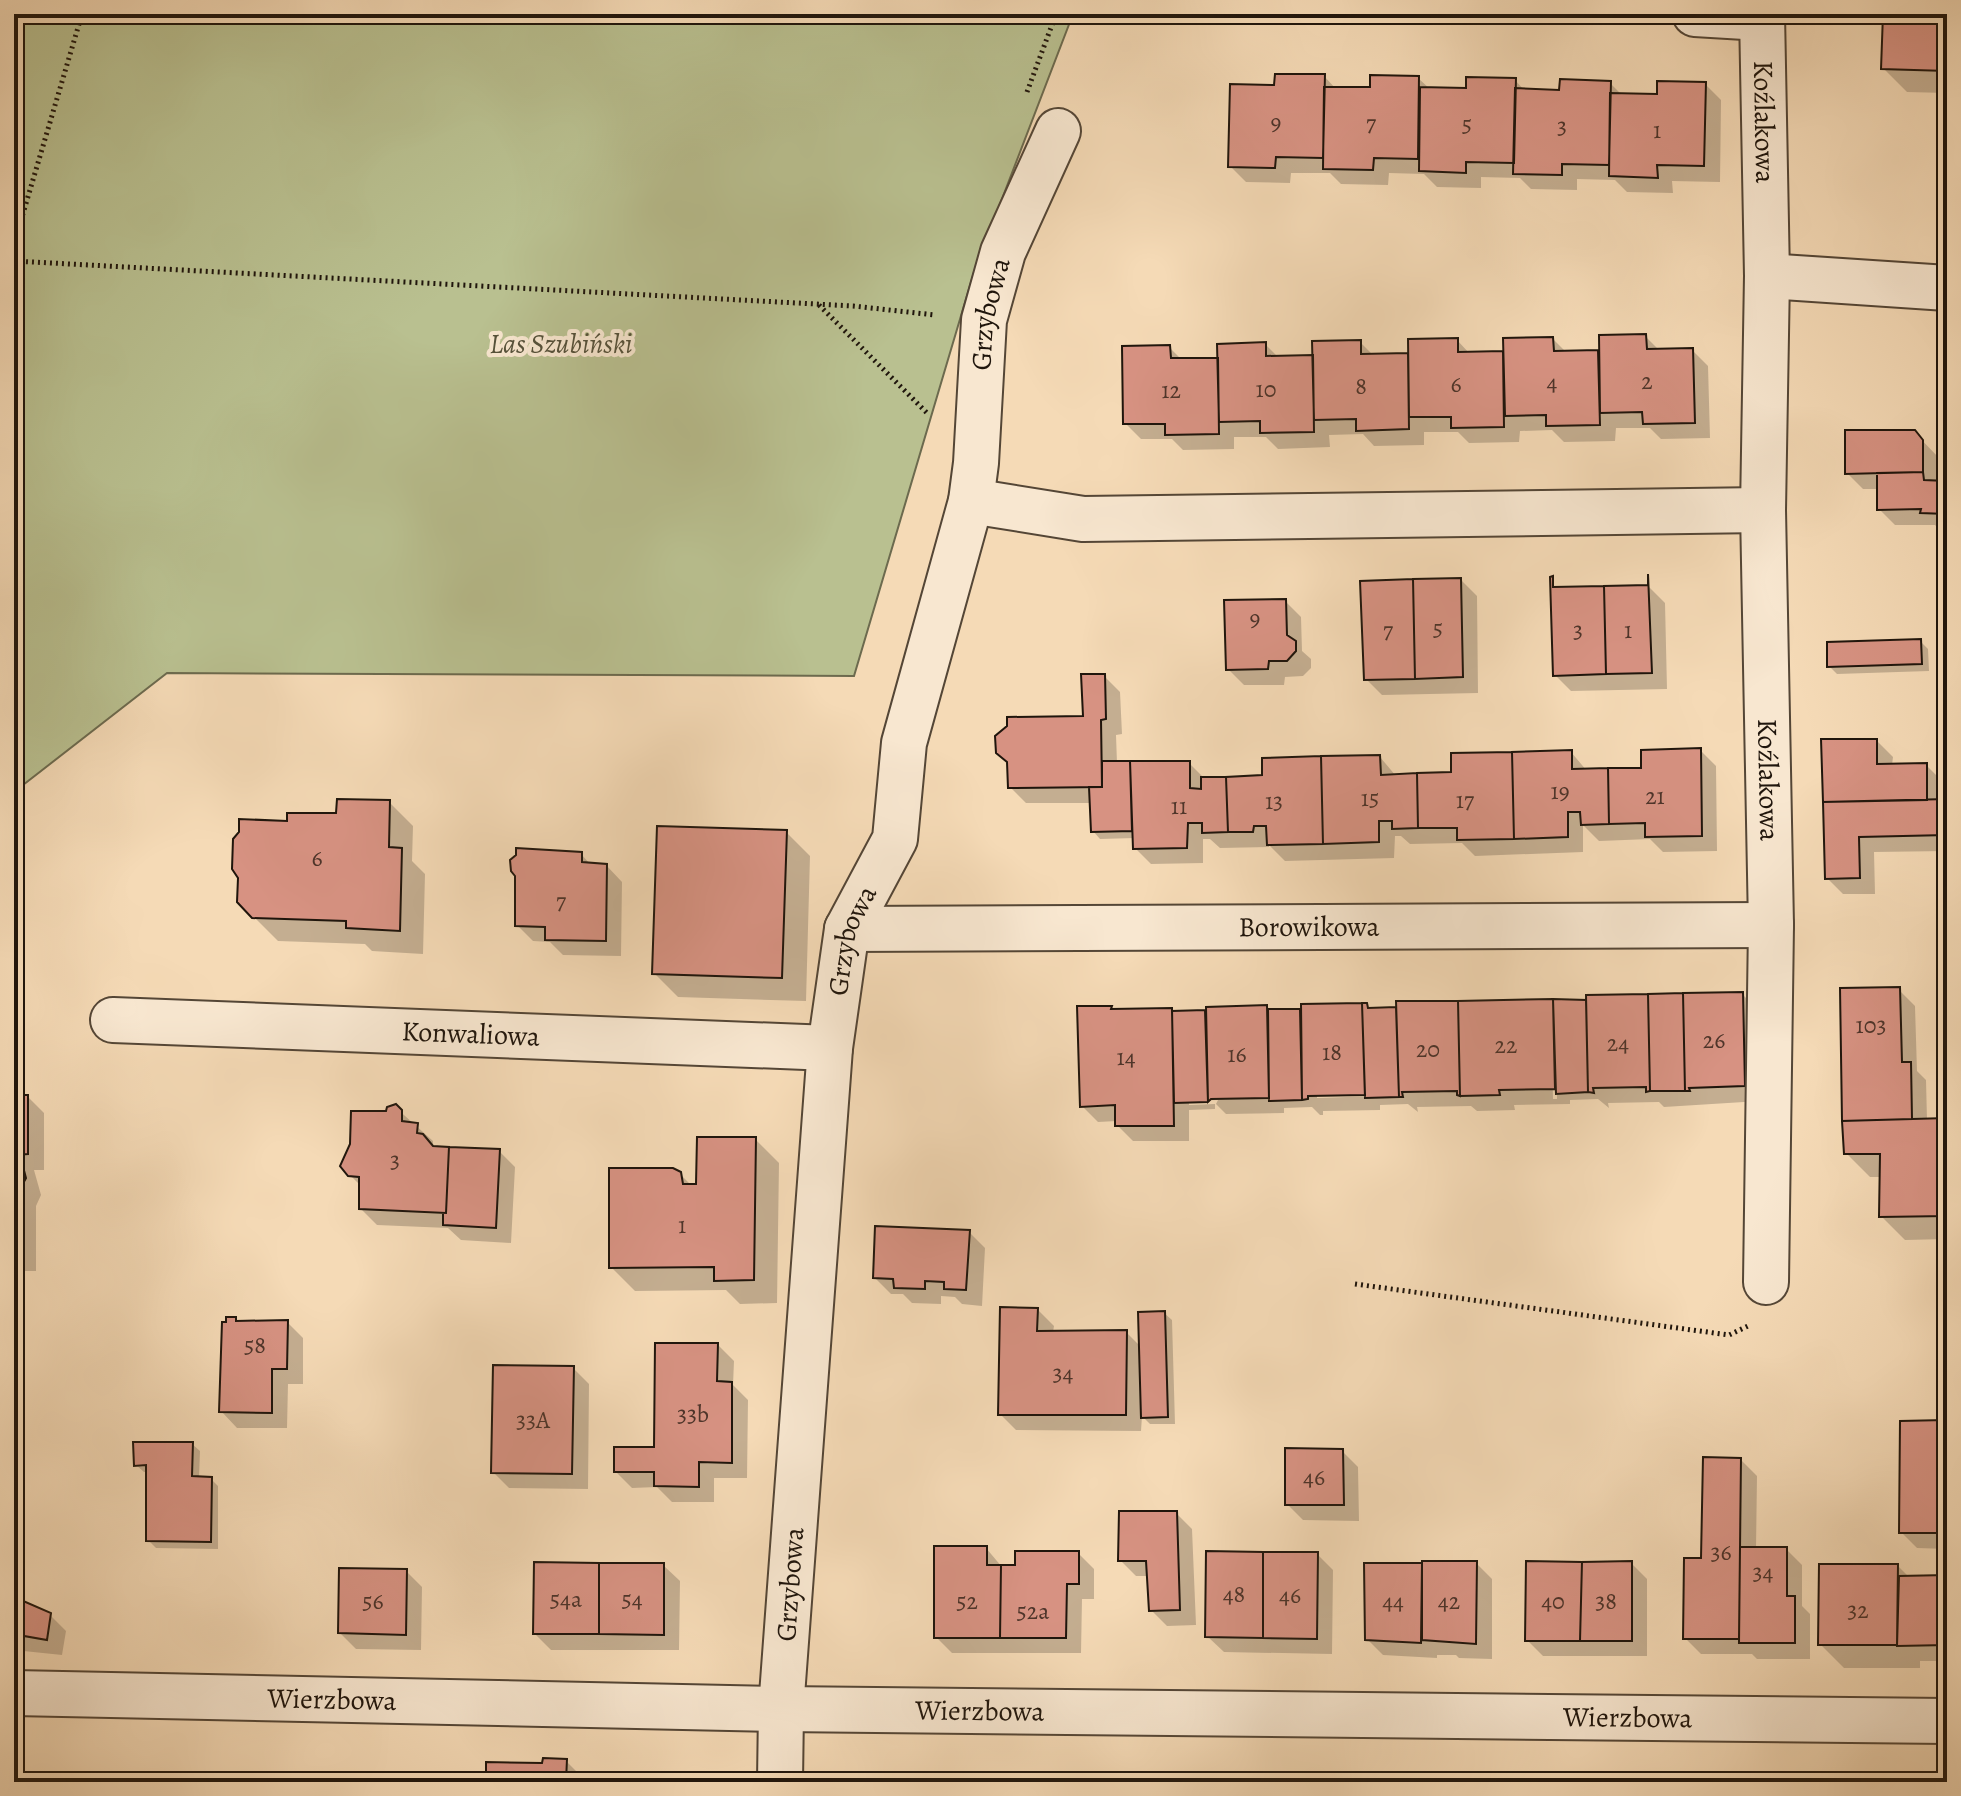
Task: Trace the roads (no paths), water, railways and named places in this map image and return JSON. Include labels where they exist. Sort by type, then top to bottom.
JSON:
[{"type":"street","points":[[1695,14],[1762,16]]},
{"type":"street","name":"Koźlakowa","points":[[1762,16],[1767,276],[1763,510],[1771,925],[1766,1282]]},
{"type":"street","name":"Grzybowa","points":[[780,1782],[781,1709],[830,1048],[847,929],[895,839],[904,743],[974,482],[984,320],[1003,252],[1058,131]]},
{"type":"street","points":[[1767,276],[1947,288]]},
{"type":"street","points":[[974,482],[1083,519],[1763,510]]},
{"type":"street","name":"Borowikowa","points":[[847,929],[1771,925]]},
{"type":"street","name":"Konwaliowa","points":[[113,1020],[830,1048]]},
{"type":"street","name":"Wierzbowa","points":[[14,1693],[781,1709],[1947,1721]]},
{"type":"park label","name":"Las Szubiński","points":[[561,344]]}]
